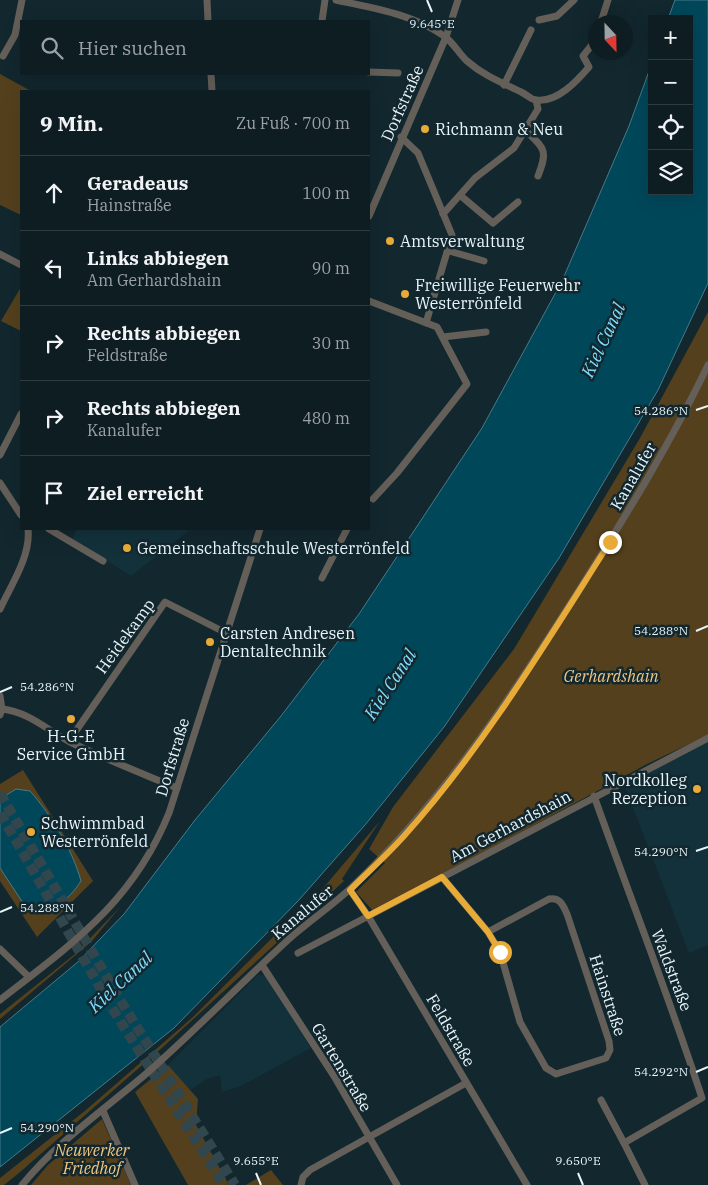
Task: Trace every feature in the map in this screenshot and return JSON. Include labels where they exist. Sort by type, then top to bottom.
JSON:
[{"type":"street","points":[[3,56],[15,34],[22,0]]},
{"type":"street","points":[[207,0],[208,20]]},
{"type":"street","points":[[322,20],[325,0]]},
{"type":"street","points":[[336,0],[387,11],[425,25],[446,37],[476,70],[536,100],[554,96],[568,89],[589,67],[583,56],[588,50]]},
{"type":"street","name":"Dorfstraße","points":[[370,214],[446,37],[458,0]]},
{"type":"street","points":[[538,20],[557,16],[574,0]]},
{"type":"street","points":[[603,15],[608,0]]},
{"type":"street","points":[[504,85],[531,30]]},
{"type":"street","points":[[370,72],[398,73]]},
{"type":"street","points":[[211,75],[212,90]]},
{"type":"street","points":[[443,214],[475,178],[514,148],[538,109],[536,100]]},
{"type":"street","points":[[526,131],[542,146],[545,155],[538,176]]},
{"type":"street","points":[[401,138],[418,153],[452,235],[449,251],[426,323]]},
{"type":"street","points":[[460,196],[493,223],[518,202]]},
{"type":"street","points":[[449,251],[484,261]]},
{"type":"street","points":[[0,254],[20,264]]},
{"type":"street","points":[[370,301],[437,327],[466,381],[466,388],[373,499]]},
{"type":"street","points":[[412,318],[429,310]]},
{"type":"street","points":[[443,337],[486,332]]},
{"type":"street","name":"Kanalufer","points":[[22,1185],[42,1162],[169,1054],[291,937],[350,890],[403,837],[522,680],[646,483],[708,364]]},
{"type":"street","points":[[0,455],[20,416]]},
{"type":"street","points":[[0,483],[20,514]]},
{"type":"street","points":[[0,609],[26,553],[29,538],[28,530]]},
{"type":"street","points":[[51,530],[103,562]]},
{"type":"street","name":"Dorfstraße","points":[[0,1000],[91,928],[121,897],[148,858],[169,813],[260,530]]},
{"type":"street","points":[[322,578],[346,530]]},
{"type":"street","name":"Heidekamp","points":[[69,741],[165,602],[226,633]]},
{"type":"street","points":[[0,696],[1,712],[15,710],[32,718],[69,741],[176,788]]},
{"type":"street","name":"Am Gerhardshain","points":[[298,953],[594,796],[708,738]]},
{"type":"street","name":"Waldstraße","points":[[594,796],[656,970],[681,1032],[702,1098],[624,1143]]},
{"type":"street","name":"Hainstraße","points":[[442,877],[488,932],[500,952],[520,1022],[546,1068],[556,1074],[606,1058],[610,1050],[609,1041],[567,914],[561,902],[554,898],[549,899],[488,932]]},
{"type":"street","name":"Feldstraße","points":[[350,890],[368,916],[527,1185]]},
{"type":"street","points":[[0,949],[29,977]]},
{"type":"street","name":"Gartenstraße","points":[[262,965],[334,1076],[397,1185]]},
{"type":"street","points":[[301,1185],[303,1177],[310,1170],[466,1082]]},
{"type":"street","points":[[601,1100],[646,1185]]},
{"type":"street","points":[[103,1111],[135,1185]]},
{"type":"shaded area","name":"Gemeinschaftsschule Westerrönfeld","points":[[76,530],[190,530],[131,576],[72,539]]},
{"type":"shaded area","points":[[708,740],[708,945],[689,953],[624,784]]},
{"type":"shaded area","points":[[258,975],[265,975],[311,1048],[241,1086],[222,1092],[220,1075],[207,1079],[190,1090],[168,1065]]},
{"type":"green space","points":[[0,74],[29,90],[20,90],[20,215],[0,205]]},
{"type":"green space","points":[[20,289],[20,330],[1,321]]},
{"type":"green space","name":"Gerhardshain","points":[[708,312],[708,735],[647,764],[374,912],[356,892],[385,863],[369,849],[393,807],[514,649],[640,438]]},
{"type":"green space","name":"Schwimmbad Westerrönfeld","points":[[23,770],[93,881],[37,937],[0,881],[0,784]]},
{"type":"green space","points":[[380,821],[342,879],[344,881],[164,1046],[19,1173],[4,1185],[0,1185],[0,1178],[86,1110],[193,1017],[276,934],[302,913]]},
{"type":"green space","points":[[121,906],[91,942],[0,1019],[0,1014],[75,954]]},
{"type":"green space","points":[[168,1065],[198,1099],[196,1125],[229,1185],[188,1185],[135,1092]]},
{"type":"green space","name":"Neuwerker Friedhof","points":[[102,1119],[131,1185],[31,1185],[48,1165]]},
{"type":"green space","points":[[271,1170],[283,1185],[246,1185]]},
{"type":"water","name":"Kiel Canal","points":[[675,0],[708,0],[708,283],[658,390],[559,558],[444,727],[365,825],[298,901],[174,1028],[0,1167],[0,1027],[79,961],[124,914],[195,820],[281,716],[359,614],[482,428],[562,281],[629,126],[648,74],[648,195],[693,195],[693,15],[669,15]]},
{"type":"water","name":"Schwimmbad Westerrönfeld","points":[[16,789],[30,791],[46,811],[67,845],[81,881],[65,900],[52,907],[36,910],[27,909],[0,868],[0,799]]},
{"type":"tunnel","points":[[0,793],[119,998],[235,1185]]},
{"type":"tunnel","points":[[0,813],[110,1005],[224,1185]]},
{"type":"place","name":"Richmann & Neu","points":[[425,129]]},
{"type":"place","name":"Amtsverwaltung","points":[[390,241]]},
{"type":"place","name":"Freiwillige Feuerwehr Westerrönfeld","points":[[405,294]]},
{"type":"place","name":"Gemeinschaftsschule Westerrönfeld","points":[[127,548]]},
{"type":"place","name":"Carsten Andresen Dentaltechnik","points":[[210,642]]},
{"type":"place","name":"H-G-E Service GmbH","points":[[71,719]]},
{"type":"place","name":"Nordkolleg Rezeption","points":[[697,789]]},
{"type":"place","name":"Schwimmbad Westerrönfeld","points":[[31,832]]},
{"type":"route","points":[[500,952],[488,932],[442,877],[368,916],[350,890],[403,837],[472,750],[522,680],[610,542]]}]
